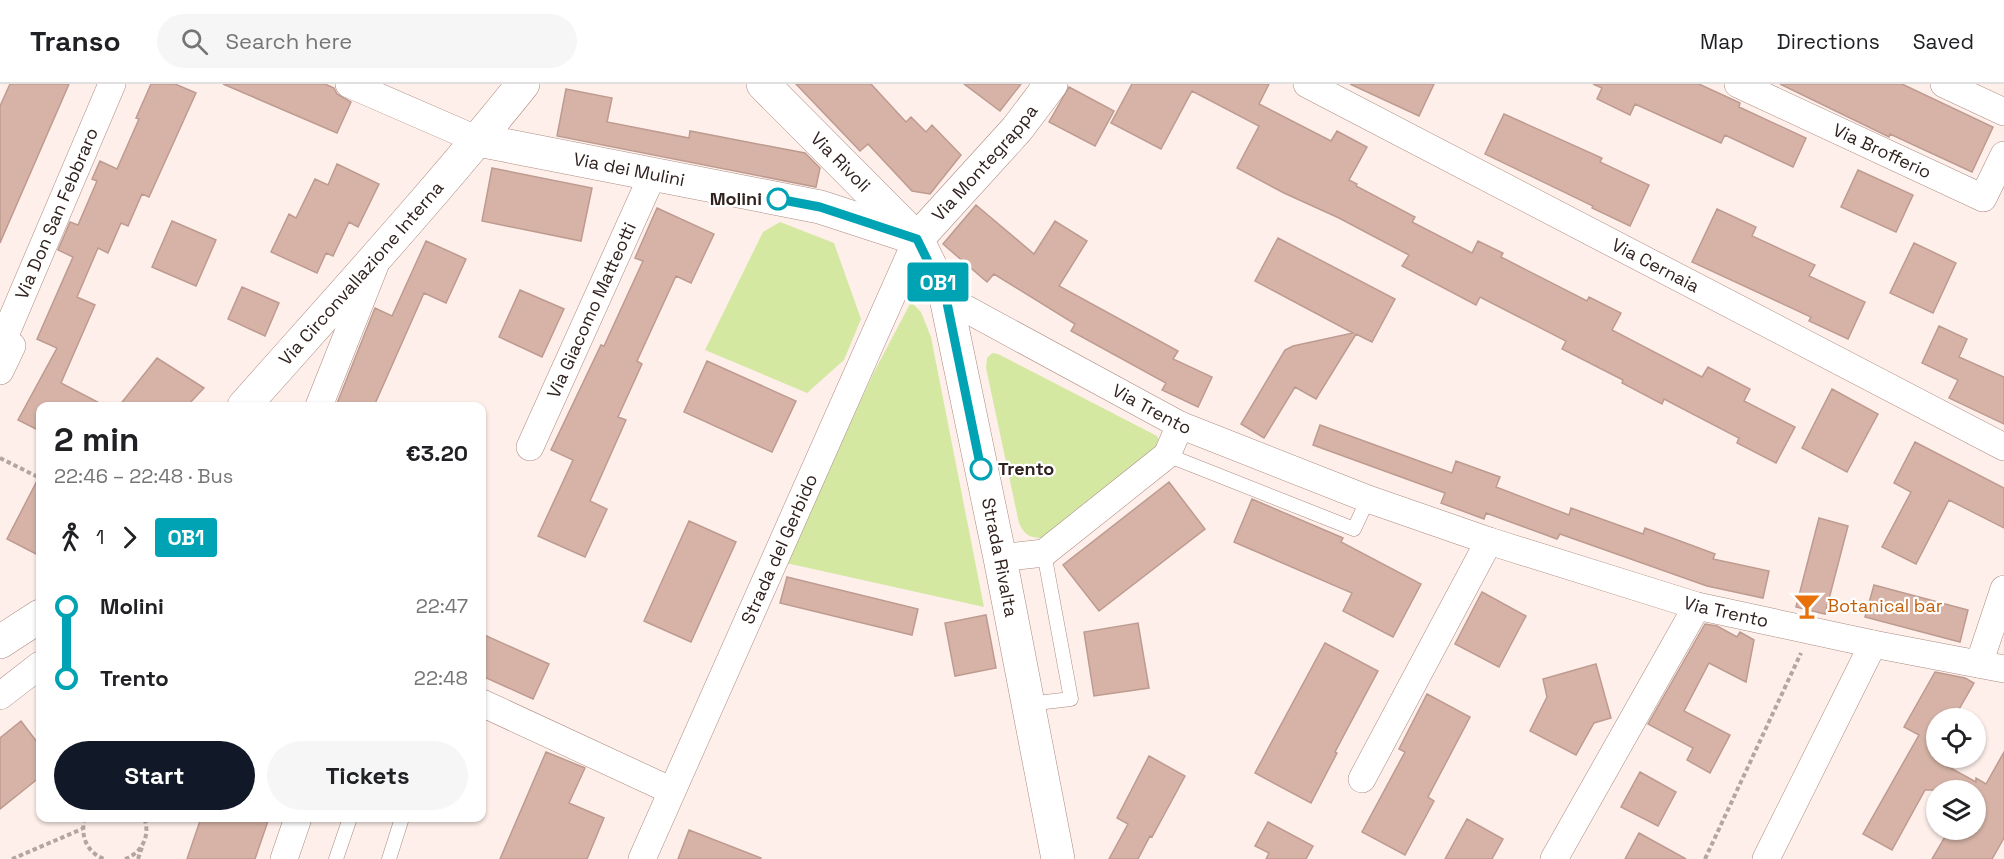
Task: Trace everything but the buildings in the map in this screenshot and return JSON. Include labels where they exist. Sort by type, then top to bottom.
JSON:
[{"type":"street","name":"Via Don San Febbraro","points":[[0,371],[12,346],[1,339],[112,84]]},
{"type":"street","name":"Via dei Mulini","points":[[349,84],[478,140],[820,207],[917,239]]},
{"type":"street","name":"Via Circonvallazione Interna","points":[[248,402],[380,254],[523,84]]},
{"type":"street","name":"Via Rivoli","points":[[763,84],[917,239]]},
{"type":"street","name":"Via Montegrappa","points":[[917,239],[1017,129],[1051,84]]},
{"type":"street","name":"Via Cernaia","points":[[1307,84],[2004,447]]},
{"type":"street","name":"Via Brofferio","points":[[1738,84],[1983,198],[2004,155]]},
{"type":"street","points":[[1944,84],[2004,112]]},
{"type":"street","name":"Via Giacomo Matteotti","points":[[531,447],[653,174]]},
{"type":"street","name":"Strada Rivalta","points":[[917,239],[946,298],[1000,558],[1058,859]]},
{"type":"street","name":"Strada del Gerbido","points":[[642,859],[917,239]]},
{"type":"street","points":[[322,402],[380,254]]},
{"type":"street","name":"Via Trento","points":[[946,298],[1180,425],[1368,499],[1489,541],[1697,606],[1992,667]]},
{"type":"street","points":[[1000,558],[1044,553],[1167,455],[1180,425]]},
{"type":"street","points":[[1362,779],[1489,541]]},
{"type":"street","points":[[1992,667],[2004,589]]},
{"type":"street","points":[[1554,859],[1697,606]]},
{"type":"street","points":[[0,642],[36,619]]},
{"type":"street","points":[[1766,859],[1874,644]]},
{"type":"street","points":[[0,696],[36,668]]},
{"type":"street","points":[[486,705],[672,791]]},
{"type":"street","points":[[284,859],[297,822]]},
{"type":"lane","name":"Via Trento","points":[[1167,455],[1354,529],[1368,499]]},
{"type":"lane","points":[[1028,704],[1071,699],[1044,553]]},
{"type":"lane","points":[[336,859],[349,822]]},
{"type":"lane","points":[[389,859],[401,822]]},
{"type":"path","points":[[0,458],[36,476]]},
{"type":"path","points":[[1705,859],[1812,631]]},
{"type":"path","points":[[84,822],[82,829],[84,840],[94,854],[104,859]]},
{"type":"path","points":[[138,859],[147,833],[145,822]]},
{"type":"path","points":[[12,859],[82,829]]},
{"type":"path","points":[[125,859],[137,852],[143,844]]},
{"type":"path","points":[[91,859],[94,854]]},
{"type":"green space","points":[[780,222],[834,243],[861,319],[844,360],[807,393],[705,350],[763,232]]},
{"type":"green space","points":[[911,302],[921,312],[931,337],[984,607],[786,563],[873,374]]},
{"type":"green space","points":[[992,353],[998,354],[1157,436],[1159,440],[1157,445],[1045,538],[1029,535],[1023,531],[1019,523],[986,368],[987,358]]},
{"type":"bus line","name":"OB1","points":[[778,199],[820,207],[917,239],[946,298],[981,469]]},
{"type":"place","name":"Molini","points":[[778,199]]},
{"type":"place","name":"Trento","points":[[981,469]]},
{"type":"place","name":"Botanical bar","points":[[1807,606]]}]
